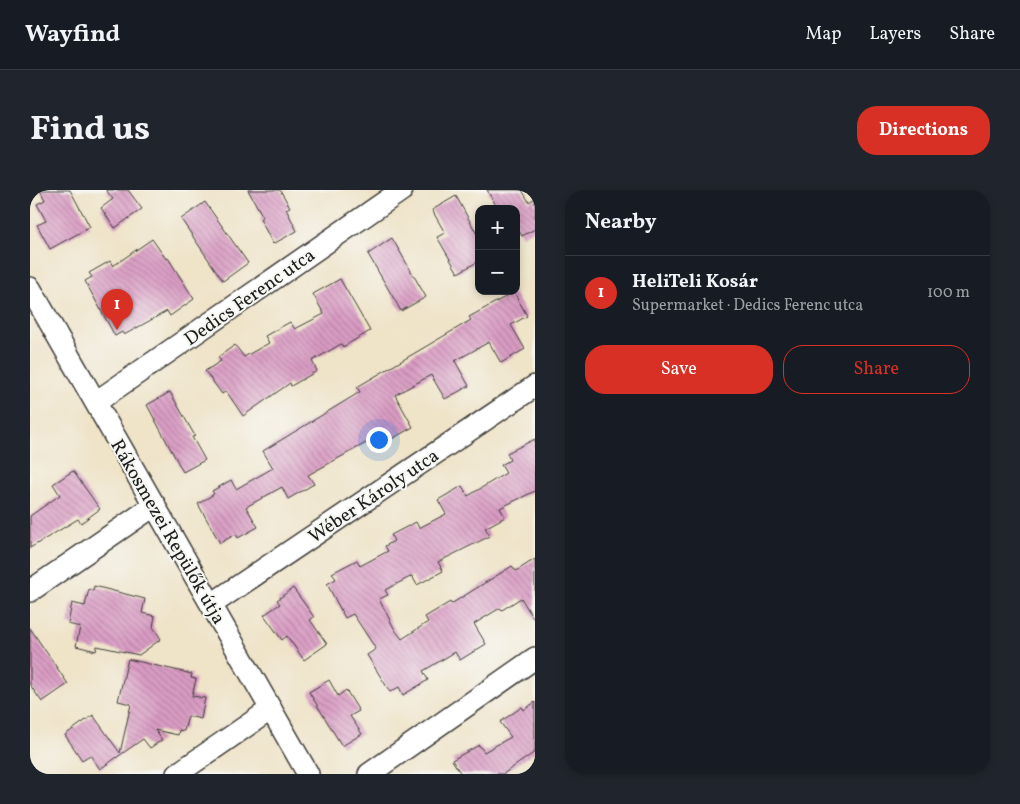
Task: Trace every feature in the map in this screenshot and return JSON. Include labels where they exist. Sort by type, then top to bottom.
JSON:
[{"type":"street","name":"Dedics Ferenc utca","points":[[96,402],[402,190]]},
{"type":"street","name":"Rákosmezei Repülők útja","points":[[30,288],[308,774]]},
{"type":"street","name":"Wéber Károly utca","points":[[212,604],[535,386]]},
{"type":"street","points":[[30,591],[155,505]]},
{"type":"street","points":[[370,774],[535,658]]},
{"type":"street","points":[[177,774],[271,709]]},
{"type":"building","points":[[40,190],[70,190],[90,227],[50,249],[37,225],[46,221],[37,204],[45,200]]},
{"type":"building","points":[[106,190],[128,190],[142,209],[115,228],[101,208],[113,199]]},
{"type":"building","points":[[248,190],[280,190],[290,207],[286,209],[297,231],[273,244],[260,219],[263,217]]},
{"type":"building","points":[[487,190],[522,190],[529,202],[535,198],[535,229],[522,236],[520,233],[520,205],[496,205]]},
{"type":"building","points":[[456,196],[475,231],[475,263],[458,273],[437,237],[445,233],[432,210]]},
{"type":"building","points":[[205,202],[248,263],[223,281],[181,219]]},
{"type":"building","points":[[392,238],[426,297],[401,311],[368,254]]},
{"type":"building","points":[[152,239],[166,259],[168,258],[194,299],[170,316],[167,311],[124,335],[122,332],[115,336],[85,281],[92,277],[89,273],[110,261],[113,266]]},
{"type":"building","points":[[340,279],[370,331],[343,347],[341,344],[312,361],[317,371],[291,386],[290,383],[243,416],[226,391],[222,394],[205,371],[221,361],[218,357],[235,345],[244,357],[269,343],[265,336],[290,322],[295,329],[324,314],[313,294]]},
{"type":"building","points":[[509,295],[516,295],[527,316],[511,325],[525,349],[501,363],[489,342],[455,361],[469,386],[445,399],[431,375],[395,395],[413,427],[388,441],[384,433],[308,475],[314,484],[288,499],[282,487],[246,507],[258,527],[238,538],[236,534],[220,543],[198,504],[214,494],[212,491],[231,480],[236,489],[273,468],[263,451],[360,392],[357,387],[471,320],[469,317]]},
{"type":"building","points":[[170,392],[195,436],[192,437],[205,460],[183,472],[147,405]]},
{"type":"building","points":[[535,439],[535,491],[500,508],[505,517],[485,528],[490,536],[438,562],[443,571],[417,585],[412,576],[385,590],[388,595],[379,599],[395,630],[402,639],[428,622],[425,617],[450,602],[451,604],[512,566],[516,571],[535,559],[535,621],[521,598],[502,610],[500,608],[474,624],[486,644],[460,660],[455,652],[423,671],[428,680],[403,695],[399,687],[390,692],[367,655],[376,649],[353,614],[345,618],[327,584],[336,579],[332,573],[357,560],[360,566],[388,551],[385,546],[394,541],[391,535],[416,522],[419,528],[446,514],[438,500],[462,486],[468,496],[506,473],[501,465],[510,460],[507,453]]},
{"type":"building","points":[[73,471],[100,509],[81,523],[78,519],[30,548],[30,516],[60,495],[53,484]]},
{"type":"building","points":[[94,586],[145,599],[142,613],[155,616],[153,627],[161,639],[139,655],[97,646],[96,651],[76,646],[80,627],[68,624],[72,603],[85,606],[89,589],[93,591]]},
{"type":"building","points":[[293,588],[314,617],[310,620],[327,644],[304,660],[287,636],[282,640],[264,615],[280,604],[277,600]]},
{"type":"building","points":[[30,628],[68,684],[42,702],[30,685]]},
{"type":"building","points":[[128,659],[192,674],[191,678],[196,679],[192,696],[205,698],[201,719],[188,716],[184,731],[179,730],[178,735],[155,730],[162,740],[150,748],[143,739],[100,769],[90,755],[82,760],[65,735],[93,715],[120,753],[131,704],[118,701]]},
{"type":"building","points":[[329,680],[338,696],[346,690],[359,711],[350,716],[362,734],[342,746],[309,692]]},
{"type":"building","points":[[535,702],[535,752],[503,774],[461,774],[452,760],[479,745],[484,752],[511,737],[500,722],[522,707],[524,710]]},
{"type":"place","name":"HeliTeli Kosár","points":[[117,330]]}]
